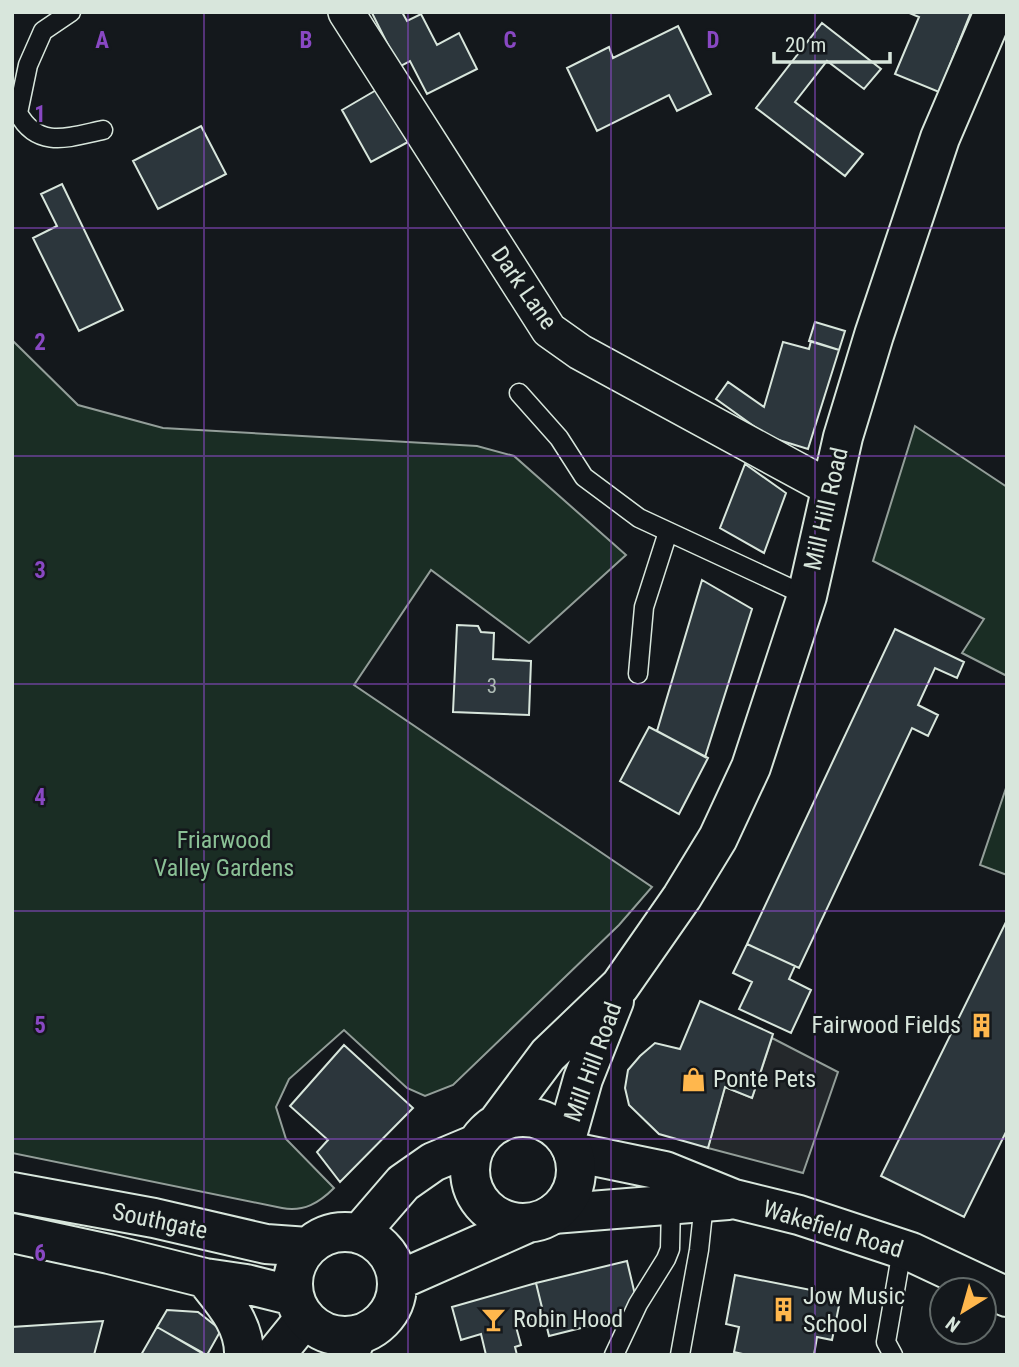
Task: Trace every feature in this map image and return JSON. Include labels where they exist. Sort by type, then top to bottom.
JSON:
[{"type":"main road","name":"Mill Hill Road","points":[[487,1133],[548,1055],[620,986],[682,897],[718,838],[751,767],[807,596],[830,488],[874,335],[936,151],[993,12]]},
{"type":"main road","name":"Mill Hill Road","points":[[570,1145],[583,1079],[620,986]]},
{"type":"main road","points":[[359,1234],[403,1183],[433,1162],[512,1117],[543,1120],[556,1127],[570,1145],[576,1170],[574,1187],[566,1202],[540,1218],[397,1281]]},
{"type":"main road","points":[[487,1133],[471,1160],[470,1176],[483,1205],[496,1216],[511,1222],[540,1218]]},
{"type":"main road","name":"Wakefield Road","points":[[570,1145],[665,1171],[703,1202]]},
{"type":"main road","name":"Southgate","points":[[12,1192],[132,1214],[266,1244],[308,1247]]},
{"type":"main road","name":"Wakefield Road","points":[[540,1218],[703,1202],[799,1215],[902,1250],[1007,1297]]},
{"type":"main road","points":[[341,1232],[359,1234],[373,1240],[393,1265],[397,1281],[391,1309],[353,1345],[316,1328],[299,1307],[293,1278],[298,1261],[308,1247],[323,1237],[341,1232]]},
{"type":"main road","name":"Southgate","points":[[12,1233],[205,1278],[246,1284],[299,1307]]},
{"type":"main road","points":[[205,1278],[231,1310],[244,1344],[244,1355]]},
{"type":"main road","points":[[275,1355],[299,1307]]},
{"type":"street","name":"Dark Lane","points":[[346,12],[549,330],[580,352],[830,488]]},
{"type":"lane","points":[[71,12],[43,31],[28,65],[18,113],[24,125],[37,134],[59,140],[103,130]]},
{"type":"lane","points":[[519,393],[559,438],[584,477],[639,518],[807,596]]},
{"type":"lane","points":[[638,674],[644,607],[668,532]]},
{"type":"lane","points":[[614,1355],[638,1304],[670,1249],[703,1202]]},
{"type":"lane","points":[[680,1355],[699,1250],[703,1202]]},
{"type":"lane","points":[[893,1355],[886,1342],[902,1250]]},
{"type":"green space","name":"Friarwood Valley Gardens","points":[[12,340],[78,405],[163,428],[477,446],[514,456],[626,555],[529,643],[431,570],[354,685],[652,887],[619,925],[453,1085],[425,1096],[407,1088],[344,1030],[289,1079],[276,1107],[286,1139],[334,1188],[317,1202],[304,1207],[282,1208],[12,1153]]},
{"type":"green space","points":[[915,426],[1007,487],[1007,676],[962,653],[984,619],[873,561]]},
{"type":"green space","points":[[1007,785],[1007,875],[980,865]]},
{"type":"shaded area","name":"Ponte Pets","points":[[772,1038],[838,1072],[803,1173],[708,1148],[725,1087],[752,1098]]},
{"type":"building","points":[[402,12],[407,21],[421,14],[437,45],[459,33],[477,69],[427,94],[410,61],[399,67],[372,13]]},
{"type":"building","points":[[907,12],[971,12],[939,92],[895,74],[919,17]]},
{"type":"building","points":[[822,23],[881,69],[864,89],[827,61],[795,102],[863,154],[845,176],[756,108]]},
{"type":"building","points":[[678,26],[711,94],[677,111],[669,95],[597,131],[567,68],[609,47],[613,58]]},
{"type":"building","points":[[378,89],[408,142],[371,162],[342,110]]},
{"type":"building","points":[[201,126],[226,174],[158,209],[133,161]]},
{"type":"building","points":[[62,184],[123,310],[79,331],[33,238],[57,226],[41,194]]},
{"type":"building","points":[[815,322],[845,331],[839,350],[809,341]]},
{"type":"building","points":[[811,341],[839,350],[808,449],[769,437],[716,399],[728,382],[764,407],[783,342],[809,349]]},
{"type":"building","points":[[745,464],[786,493],[764,553],[720,528]]},
{"type":"building","points":[[702,580],[752,609],[705,757],[657,731]]},
{"type":"building","points":[[457,625],[478,626],[481,632],[494,633],[493,659],[531,661],[529,715],[453,712]]},
{"type":"building","points":[[895,629],[964,662],[957,678],[935,668],[918,705],[938,715],[928,736],[912,728],[799,968],[747,944]]},
{"type":"building","points":[[649,727],[708,758],[679,814],[620,781]]},
{"type":"building","name":"Fairwood Fields","points":[[1007,920],[1007,1130],[964,1217],[881,1176]]},
{"type":"building","points":[[747,944],[795,966],[789,979],[811,990],[791,1033],[739,1009],[752,982],[733,973]]},
{"type":"building","name":"Ponte Pets","points":[[700,1001],[773,1034],[752,1098],[725,1087],[708,1148],[659,1134],[629,1105],[625,1088],[628,1070],[655,1043],[680,1049]]},
{"type":"building","points":[[344,1045],[413,1108],[340,1182],[317,1152],[328,1140],[290,1106]]},
{"type":"building","points":[[627,1261],[636,1299],[621,1318],[549,1336],[536,1283]]},
{"type":"building","name":"Jow Music School","points":[[735,1275],[841,1296],[832,1340],[817,1337],[814,1355],[747,1355],[734,1352],[739,1327],[726,1324]]},
{"type":"building","name":"Robin Hood","points":[[536,1283],[544,1316],[515,1323],[521,1345],[515,1347],[517,1355],[486,1355],[481,1334],[461,1340],[452,1307]]},
{"type":"building","points":[[167,1310],[198,1312],[221,1330],[207,1355],[157,1327]]},
{"type":"building","points":[[103,1321],[94,1355],[12,1355],[12,1327]]},
{"type":"building","points":[[157,1327],[205,1355],[141,1355]]},
{"type":"place","name":"Fairwood Fields","points":[[981,1025]]},
{"type":"place","name":"Ponte Pets","points":[[693,1079]]},
{"type":"place","name":"Jow Music School","points":[[783,1310]]},
{"type":"place","name":"Robin Hood","points":[[493,1319]]}]
